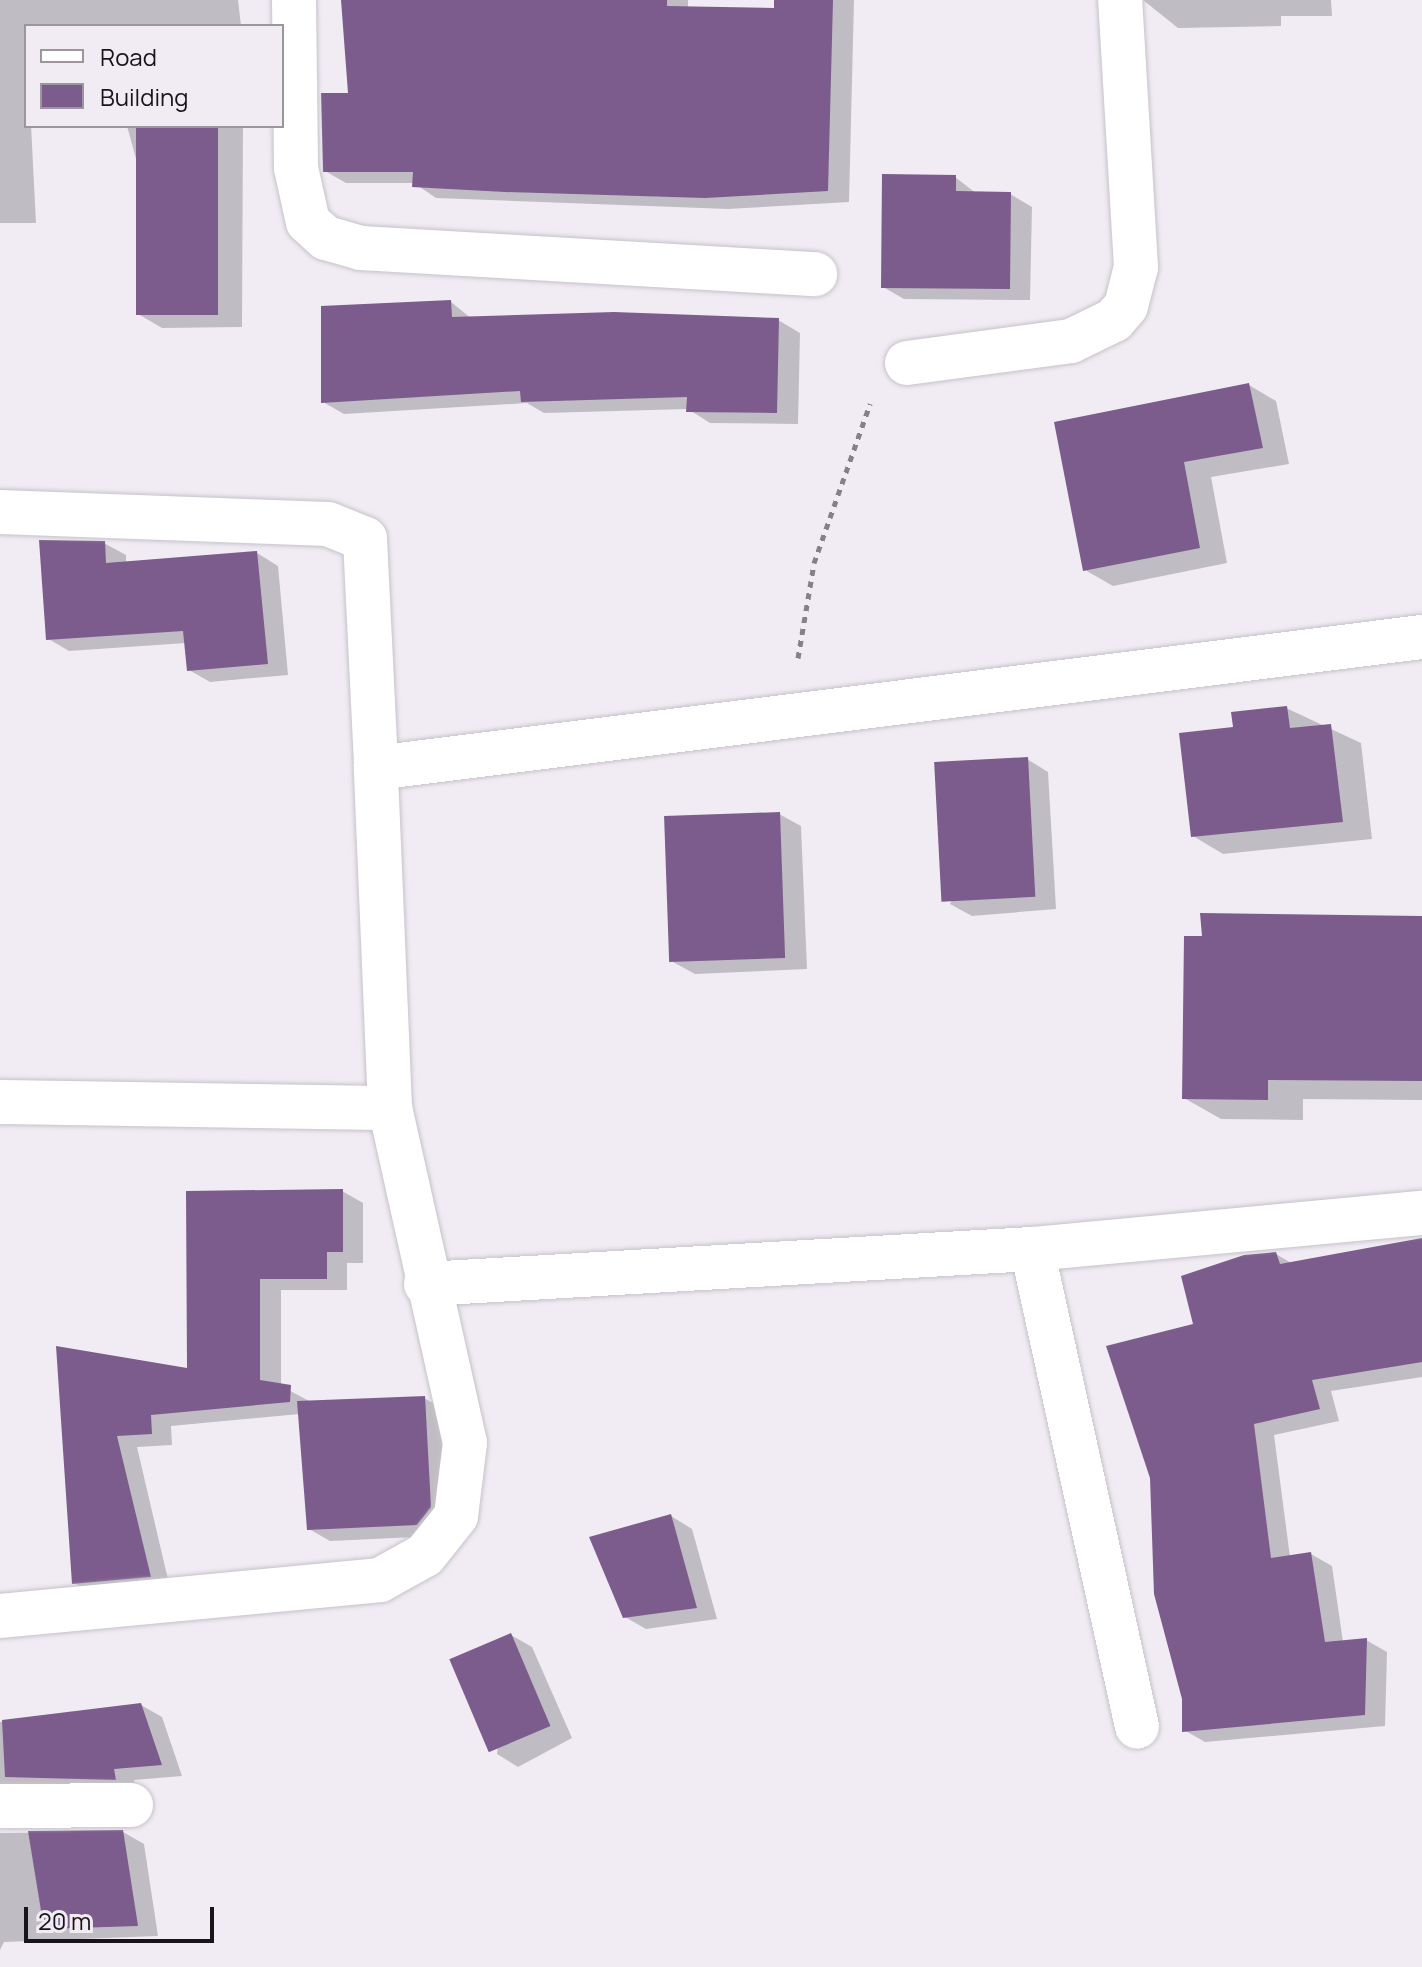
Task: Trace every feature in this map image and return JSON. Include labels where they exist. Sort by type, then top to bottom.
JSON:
[{"type":"street","points":[[294,0],[296,168],[308,222],[326,238],[361,248],[815,274]]},
{"type":"street","points":[[907,363],[1071,341],[1114,320],[1126,306],[1136,267],[1120,0]]},
{"type":"street","points":[[0,512],[328,524],[365,539],[390,1108],[426,1284],[465,1443],[456,1516],[425,1555],[380,1580],[0,1616]]},
{"type":"street","points":[[376,768],[1422,637]]},
{"type":"street","points":[[0,1102],[390,1108]]},
{"type":"street","points":[[426,1284],[1032,1249],[1422,1213]]},
{"type":"street","points":[[1032,1249],[1137,1727]]},
{"type":"street","points":[[0,1806],[131,1805]]},
{"type":"path","points":[[798,713],[804,600],[833,497],[872,401],[886,376],[907,363]]},
{"type":"building","points":[[341,0],[667,0],[667,6],[774,8],[774,0],[833,0],[828,191],[705,198],[505,192],[412,187],[413,172],[323,172],[321,93],[348,93]]},
{"type":"building","points":[[136,128],[218,128],[218,315],[136,315]]},
{"type":"building","points":[[882,174],[956,175],[956,191],[1011,192],[1010,289],[881,288]]},
{"type":"building","points":[[451,300],[452,317],[614,312],[779,318],[777,413],[686,412],[687,397],[521,402],[520,391],[321,403],[321,306]]},
{"type":"building","points":[[1249,383],[1263,448],[1184,462],[1200,548],[1083,571],[1054,422]]},
{"type":"building","points":[[39,540],[105,541],[106,563],[257,551],[268,664],[187,671],[183,631],[46,640]]},
{"type":"building","points":[[1287,706],[1290,728],[1331,724],[1343,822],[1191,837],[1179,733],[1233,727],[1231,712]]},
{"type":"building","points":[[1028,757],[1035,897],[941,902],[934,762]]},
{"type":"building","points":[[780,812],[785,958],[669,962],[664,816]]},
{"type":"building","points":[[1200,913],[1422,916],[1422,1081],[1268,1080],[1268,1100],[1182,1099],[1184,936],[1202,936]]},
{"type":"building","points":[[343,1189],[343,1252],[327,1252],[327,1279],[260,1279],[260,1380],[291,1385],[290,1402],[151,1415],[152,1434],[117,1436],[151,1577],[72,1584],[56,1346],[187,1368],[186,1191]]},
{"type":"building","points":[[1422,1238],[1422,1362],[1312,1380],[1320,1409],[1254,1424],[1271,1558],[1311,1552],[1325,1642],[1367,1638],[1365,1715],[1182,1732],[1182,1699],[1154,1594],[1150,1478],[1106,1346],[1193,1324],[1181,1276],[1244,1255],[1276,1252],[1280,1264]]},
{"type":"building","points":[[425,1396],[431,1507],[417,1525],[307,1530],[297,1401]]},
{"type":"building","points":[[671,1514],[697,1608],[623,1618],[589,1537]]},
{"type":"building","points":[[511,1633],[550,1726],[489,1752],[449,1659]]},
{"type":"building","points":[[141,1703],[162,1765],[114,1769],[116,1780],[5,1777],[2,1720]]},
{"type":"building","points":[[123,1830],[138,1926],[44,1929],[28,1831]]}]
